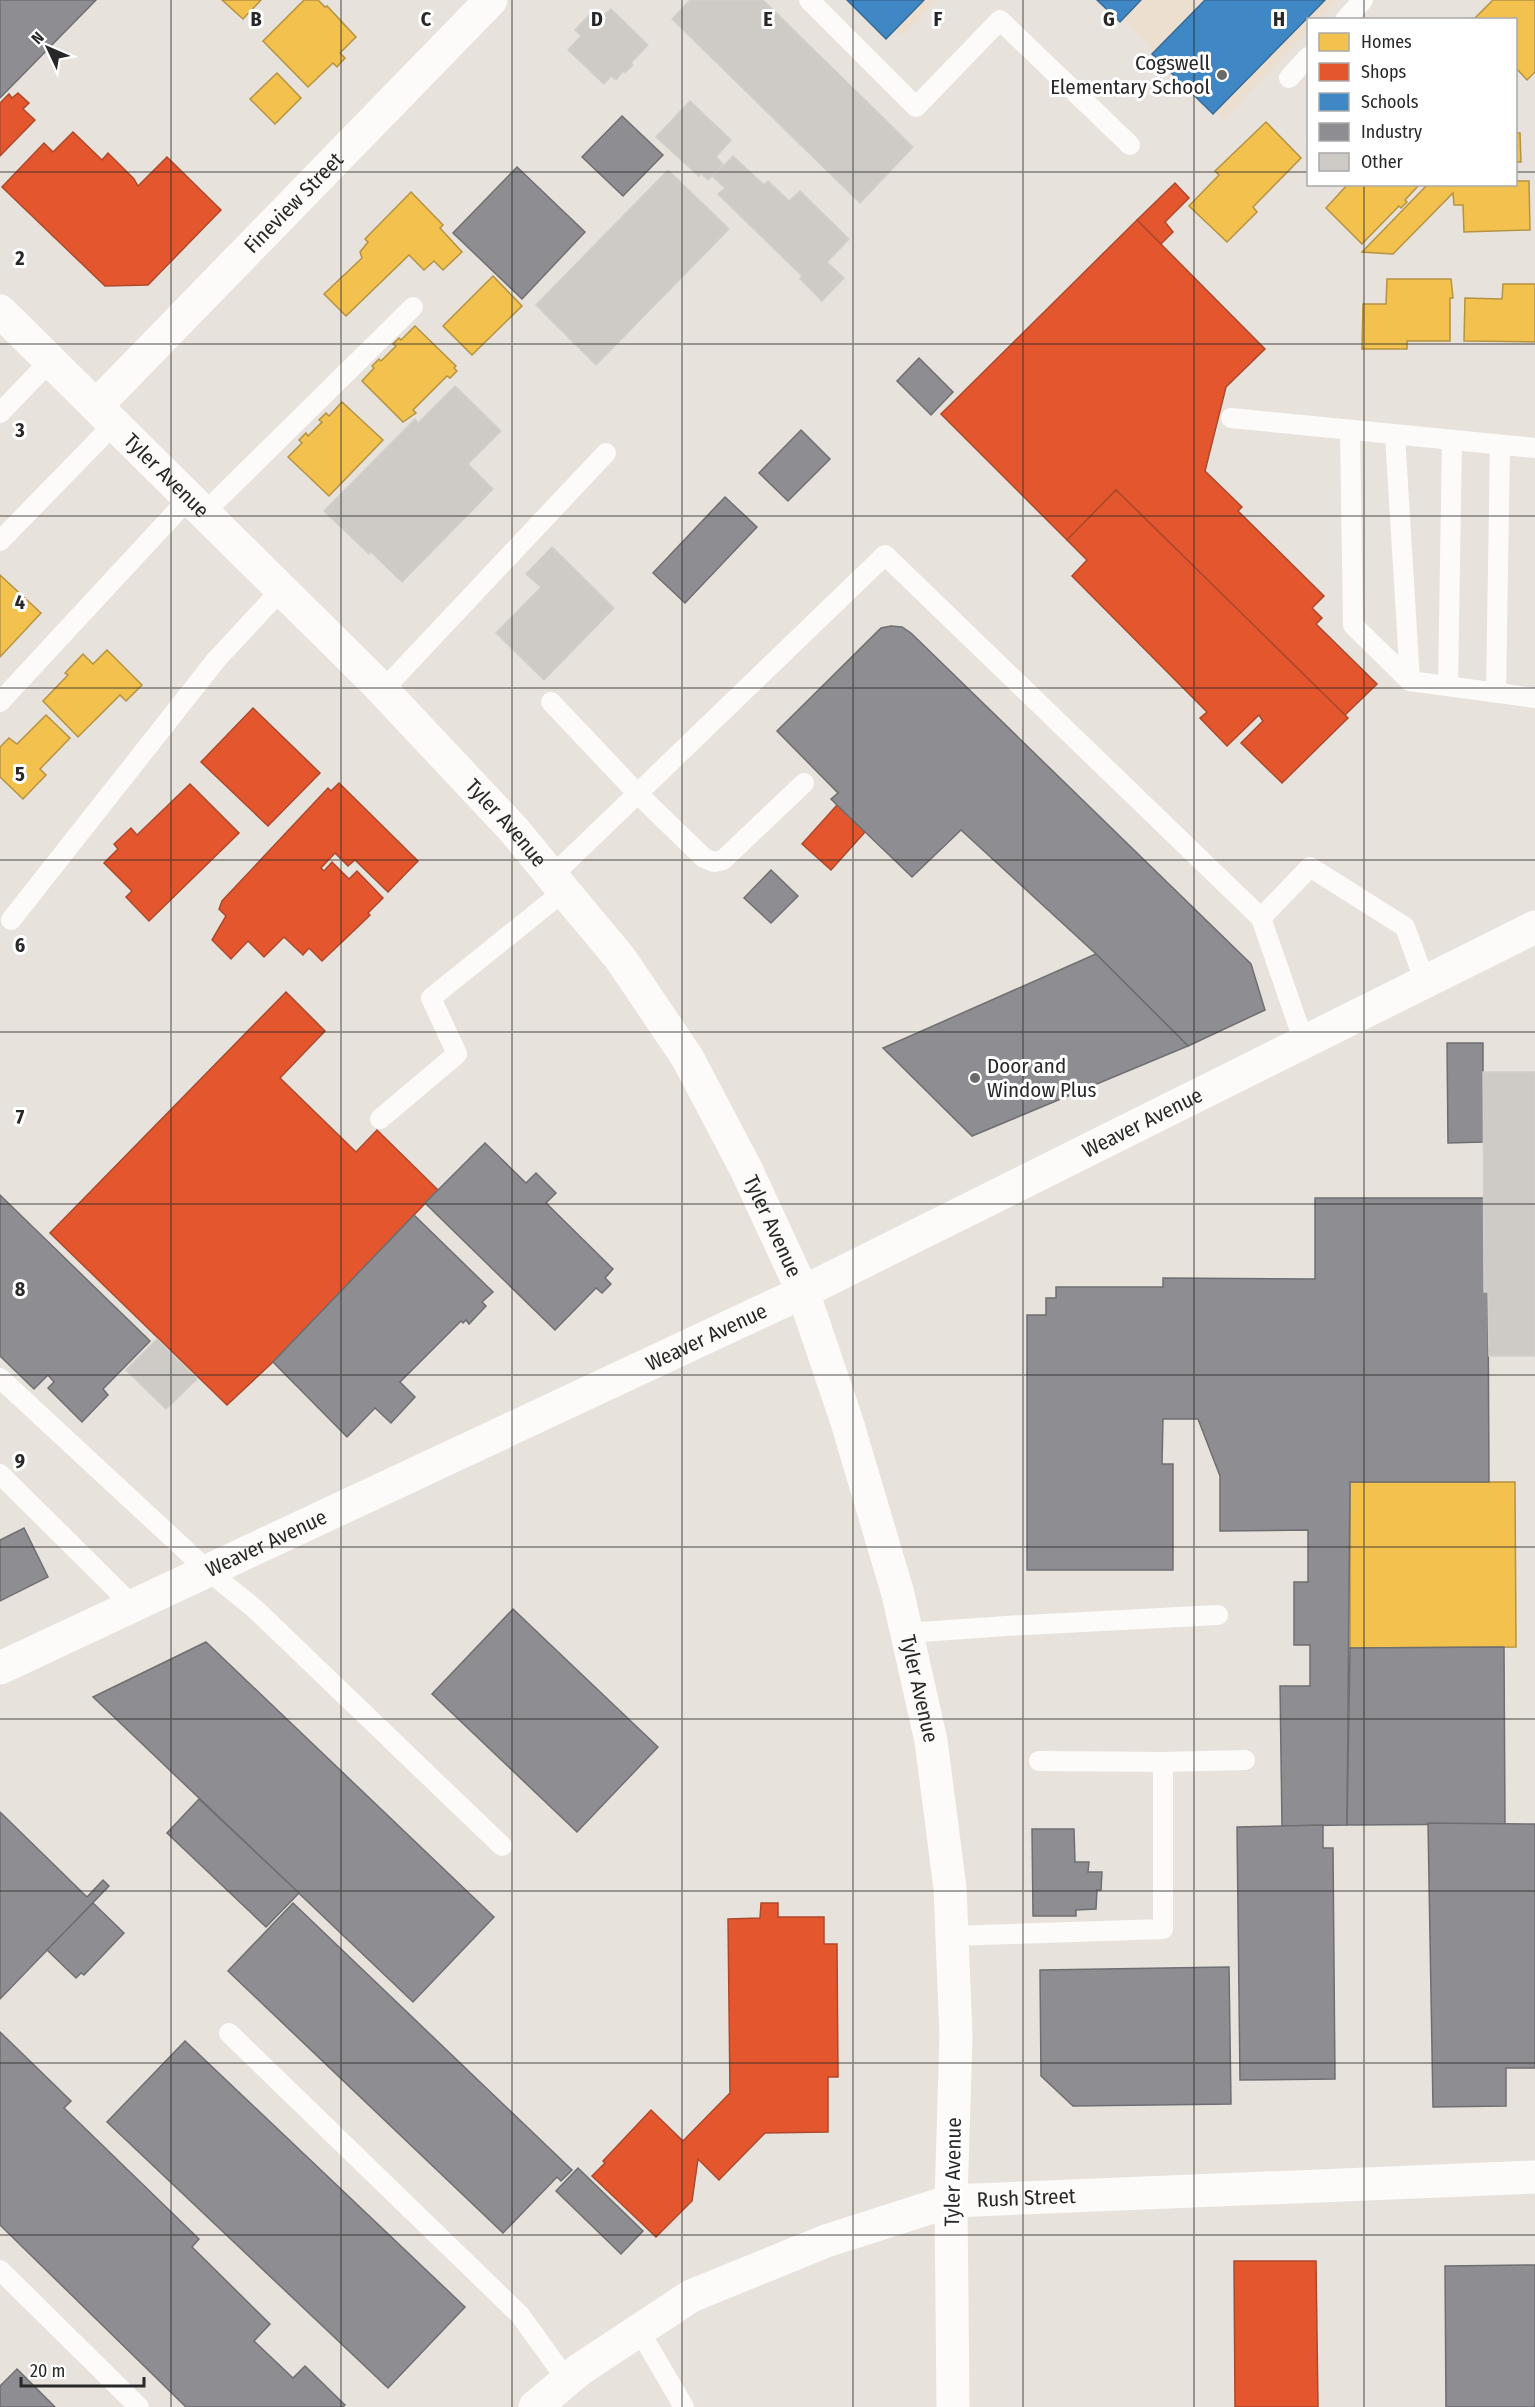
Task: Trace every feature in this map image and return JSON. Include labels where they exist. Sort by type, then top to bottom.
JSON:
[{"type":"street","name":"Fineview Street","points":[[106,414],[491,0]]},
{"type":"street","name":"Tyler Avenue","points":[[0,311],[383,690],[514,830],[620,958],[687,1057],[746,1169],[803,1292],[847,1422],[898,1594],[931,1741],[950,1888],[956,2036],[951,2201],[952,2407]]},
{"type":"street","name":"Weaver Avenue","points":[[0,1668],[803,1292],[1535,927]]},
{"type":"street","name":"Rush Street","points":[[535,2407],[567,2380],[691,2296],[826,2241],[951,2201],[1535,2176]]},
{"type":"lane","points":[[809,0],[916,107],[1000,20],[1130,145]]},
{"type":"lane","points":[[1347,18],[1363,0]]},
{"type":"lane","points":[[1288,78],[1307,58]]},
{"type":"lane","points":[[0,702],[197,504],[413,307]]},
{"type":"lane","points":[[0,413],[51,360]]},
{"type":"lane","points":[[0,541],[106,414]]},
{"type":"lane","points":[[1231,418],[1535,448]]},
{"type":"lane","points":[[1350,430],[1353,625],[1410,681],[1535,698]]},
{"type":"lane","points":[[1395,435],[1410,681]]},
{"type":"lane","points":[[1448,686],[1452,440]]},
{"type":"lane","points":[[1496,692],[1500,445]]},
{"type":"lane","points":[[383,690],[606,453]]},
{"type":"lane","points":[[380,1119],[457,1054],[431,998],[558,883],[638,794],[885,555],[1261,918],[1304,1042]]},
{"type":"lane","points":[[11,920],[216,660],[282,589]]},
{"type":"lane","points":[[551,702],[638,794],[704,858],[714,862],[723,860],[804,783]]},
{"type":"lane","points":[[1261,918],[1310,867],[1405,927],[1425,982]]},
{"type":"lane","points":[[0,1378],[207,1570],[254,1608],[502,1846]]},
{"type":"lane","points":[[0,1474],[133,1606]]},
{"type":"lane","points":[[907,1633],[1218,1615]]},
{"type":"lane","points":[[1039,1761],[1245,1760]]},
{"type":"lane","points":[[952,1936],[1163,1929],[1163,1762]]},
{"type":"lane","points":[[229,2033],[520,2315],[567,2380]]},
{"type":"lane","points":[[0,2270],[139,2407]]},
{"type":"lane","points":[[639,2330],[684,2407]]},
{"type":"shaded area","points":[[867,0],[937,0],[903,36]]},
{"type":"shaded area","name":"Cogswell Elementary School","points":[[1103,0],[1338,0],[1321,18],[1307,18],[1307,32],[1223,120]]},
{"type":"building: Homes","points":[[222,0],[261,0],[243,19]]},
{"type":"building: Homes","points":[[304,0],[318,0],[325,7],[327,6],[356,37],[340,53],[345,58],[337,67],[333,63],[308,87],[263,41]]},
{"type":"building: Homes","points":[[1493,0],[1535,0],[1535,72],[1527,80],[1517,69],[1517,18],[1475,18]]},
{"type":"building: Homes","points":[[277,73],[301,98],[275,124],[250,99]]},
{"type":"building: Homes","points":[[1266,122],[1301,158],[1253,207],[1257,212],[1227,242],[1189,206],[1219,175],[1215,171]]},
{"type":"building: Homes","points":[[1517,133],[1520,133],[1521,162],[1517,162]]},
{"type":"building: Homes","points":[[1517,181],[1529,181],[1530,230],[1464,232],[1463,205],[1454,205],[1453,193],[1393,254],[1362,252],[1426,186],[1517,186]]},
{"type":"building: Homes","points":[[1346,186],[1418,186],[1405,200],[1407,202],[1401,208],[1399,206],[1362,244],[1326,208]]},
{"type":"building: Homes","points":[[411,192],[443,225],[440,228],[462,252],[443,270],[434,261],[424,270],[409,255],[346,316],[324,294],[362,258],[360,252],[368,242],[365,239]]},
{"type":"building: Homes","points":[[493,276],[522,306],[472,355],[443,326]]},
{"type":"building: Homes","points":[[1387,279],[1451,279],[1453,298],[1450,298],[1450,341],[1407,341],[1407,349],[1362,349],[1363,304],[1386,304]]},
{"type":"building: Homes","points":[[1503,284],[1535,284],[1535,342],[1464,341],[1465,298],[1502,299]]},
{"type":"building: Homes","points":[[415,326],[456,366],[454,368],[457,371],[450,378],[447,376],[413,410],[416,413],[403,422],[362,381],[374,368],[372,366],[379,359],[381,361],[396,346],[393,344],[399,338],[401,340]]},
{"type":"building: Homes","points":[[342,402],[383,440],[329,496],[288,457],[302,443],[299,440],[306,433],[308,436],[322,422],[319,420],[326,413],[329,416]]},
{"type":"building: Homes","points":[[0,575],[41,613],[0,657]]},
{"type":"building: Homes","points":[[107,650],[142,685],[126,701],[120,695],[78,737],[43,701],[68,675],[65,673],[83,654],[93,664]]},
{"type":"building: Homes","points":[[46,715],[70,738],[40,769],[46,775],[23,799],[0,777],[0,747],[9,738],[17,744]]},
{"type":"building: Homes","points":[[1350,1482],[1515,1482],[1516,1647],[1350,1648]]},
{"type":"building: Shops","points":[[18,93],[29,103],[23,109],[35,120],[0,156],[0,103],[9,94],[12,98]]},
{"type":"building: Shops","points":[[73,132],[102,160],[108,153],[138,186],[167,157],[221,210],[148,285],[105,286],[2,187],[44,143],[53,152]]},
{"type":"building: Shops","points":[[1175,183],[1189,198],[1165,222],[1173,232],[1161,244],[1137,220]]},
{"type":"building: Shops","points":[[1137,220],[1265,349],[1226,387],[1205,471],[1242,507],[1238,511],[1324,596],[1312,608],[1322,618],[1316,624],[1377,684],[1345,715],[1116,490],[1067,540],[941,414]]},
{"type":"building: Shops","points":[[1116,490],[1348,718],[1282,783],[1241,743],[1263,721],[1259,715],[1227,746],[1200,718],[1207,712],[1072,576],[1087,560],[1067,540]]},
{"type":"building: Shops","points":[[253,708],[320,773],[268,826],[201,762]]},
{"type":"building: Shops","points":[[339,783],[418,861],[388,892],[355,860],[348,866],[335,853],[321,868],[324,871],[332,862],[349,879],[357,871],[383,898],[368,913],[370,915],[322,961],[309,948],[303,955],[284,937],[264,957],[248,941],[231,959],[212,940],[226,916],[219,909],[222,901],[328,788],[331,791]]},
{"type":"building: Shops","points":[[190,784],[239,833],[149,921],[126,897],[132,891],[104,863],[118,849],[114,844],[131,828],[137,835]]},
{"type":"building: Shops","points":[[837,805],[865,832],[831,870],[802,844]]},
{"type":"building: Shops","points":[[286,992],[325,1031],[280,1078],[356,1152],[377,1130],[438,1190],[273,1362],[227,1405],[50,1233]]},
{"type":"building: Shops","points":[[761,1903],[778,1903],[778,1917],[824,1917],[824,1944],[837,1944],[838,2077],[828,2077],[828,2132],[765,2133],[719,2180],[698,2159],[692,2201],[656,2237],[592,2176],[651,2110],[683,2141],[730,2093],[728,1919],[760,1918]]},
{"type":"building: Shops","points":[[1234,2261],[1316,2261],[1318,2407],[1235,2407]]},
{"type":"building: Schools","points":[[847,0],[924,0],[886,39]]},
{"type":"building: Schools","points":[[1097,0],[1141,0],[1120,22]]},
{"type":"building: Schools","name":"Cogswell Elementary School","points":[[1205,0],[1325,0],[1213,114],[1152,54]]},
{"type":"building: Industry","points":[[0,0],[96,0],[0,98]]},
{"type":"building: Industry","points":[[622,116],[663,155],[623,196],[582,157]]},
{"type":"building: Industry","points":[[517,167],[585,232],[522,299],[453,233]]},
{"type":"building: Industry","points":[[919,358],[953,392],[931,415],[897,381]]},
{"type":"building: Industry","points":[[801,430],[830,459],[788,501],[759,473]]},
{"type":"building: Industry","points":[[725,497],[757,527],[685,603],[653,573]]},
{"type":"building: Industry","points":[[902,627],[911,633],[1251,964],[1265,1010],[1188,1046],[1096,954],[961,830],[912,877],[831,799],[838,793],[777,731],[881,628]]},
{"type":"building: Industry","points":[[771,870],[798,896],[771,923],[744,898]]},
{"type":"building: Industry","points":[[1096,954],[1188,1046],[972,1136],[883,1048]]},
{"type":"building: Industry","points":[[1447,1043],[1483,1043],[1483,1142],[1448,1143]]},
{"type":"building: Industry","points":[[485,1143],[526,1183],[536,1173],[556,1193],[546,1203],[613,1269],[605,1278],[611,1284],[602,1293],[596,1288],[555,1330],[425,1203]]},
{"type":"building: Industry","points":[[0,1195],[150,1341],[103,1389],[108,1395],[82,1422],[48,1388],[54,1382],[48,1375],[34,1389],[0,1356]]},
{"type":"building: Industry","points":[[1315,1198],[1484,1198],[1484,1292],[1488,1292],[1489,1482],[1350,1482],[1347,1825],[1282,1826],[1280,1686],[1310,1686],[1310,1645],[1294,1645],[1294,1582],[1308,1582],[1308,1530],[1220,1531],[1220,1476],[1198,1419],[1163,1419],[1162,1464],[1173,1464],[1173,1570],[1027,1570],[1027,1315],[1046,1315],[1046,1298],[1056,1298],[1056,1287],[1163,1287],[1163,1278],[1315,1279]]},
{"type":"building: Industry","points":[[414,1215],[493,1292],[482,1302],[486,1306],[469,1324],[466,1320],[463,1323],[461,1321],[400,1382],[415,1397],[391,1423],[375,1408],[347,1437],[273,1362]]},
{"type":"building: Industry","points":[[24,1528],[48,1577],[0,1601],[0,1540]]},
{"type":"building: Industry","points":[[513,1609],[658,1747],[577,1832],[432,1694]]},
{"type":"building: Industry","points":[[206,1642],[494,1917],[413,2002],[93,1697]]},
{"type":"building: Industry","points":[[1504,1647],[1505,1824],[1347,1825],[1350,1648]]},
{"type":"building: Industry","points":[[199,1799],[299,1893],[266,1927],[167,1833]]},
{"type":"building: Industry","points":[[0,1812],[87,1897],[103,1880],[109,1886],[0,1999]]},
{"type":"building: Industry","points":[[1428,1823],[1535,1824],[1535,2068],[1506,2068],[1506,2106],[1433,2107]]},
{"type":"building: Industry","points":[[1323,1825],[1323,1848],[1333,1848],[1335,2079],[1240,2080],[1237,1827]]},
{"type":"building: Industry","points":[[1032,1829],[1074,1829],[1075,1862],[1089,1862],[1088,1872],[1102,1872],[1101,1890],[1097,1890],[1096,1909],[1076,1910],[1076,1916],[1033,1916]]},
{"type":"building: Industry","points":[[93,1903],[124,1933],[84,1975],[81,1973],[76,1978],[47,1950]]},
{"type":"building: Industry","points":[[293,1903],[572,2170],[561,2181],[557,2177],[503,2233],[228,1971]]},
{"type":"building: Industry","points":[[1229,1967],[1231,2104],[1073,2106],[1041,2076],[1040,1970]]},
{"type":"building: Industry","points":[[0,2032],[71,2101],[64,2108],[199,2239],[192,2247],[270,2324],[254,2341],[293,2378],[305,2366],[345,2405],[343,2407],[186,2407],[0,2225]]},
{"type":"building: Industry","points":[[185,2041],[465,2307],[388,2388],[107,2122]]},
{"type":"building: Industry","points":[[578,2168],[643,2231],[621,2254],[556,2191]]},
{"type":"building: Industry","points":[[1535,2265],[1535,2407],[1446,2407],[1445,2266]]},
{"type":"building: Industry","points":[[17,2369],[55,2407],[0,2407],[0,2386]]},
{"type":"building: Other","points":[[690,0],[763,0],[913,147],[860,203],[672,19]]},
{"type":"building: Other","points":[[611,9],[648,45],[625,73],[623,71],[616,80],[611,76],[604,84],[568,50],[581,36],[575,30],[591,13],[597,20]]},
{"type":"building: Other","points":[[690,101],[731,140],[716,157],[723,164],[708,180],[701,173],[699,176],[656,137]]},
{"type":"building: Other","points":[[733,156],[764,185],[768,181],[789,201],[800,191],[849,239],[827,262],[844,278],[822,301],[800,279],[802,276],[718,194],[725,188],[713,177]]},
{"type":"building: Other","points":[[668,170],[729,229],[596,365],[536,305]]},
{"type":"building: Other","points":[[455,386],[501,431],[468,464],[493,489],[402,582],[324,511],[415,419],[418,423]]},
{"type":"building: Other","points":[[552,547],[614,608],[544,680],[496,633],[541,587],[526,574]]},
{"type":"building: Other","points":[[1483,1072],[1535,1072],[1535,1356],[1489,1356],[1488,1292],[1484,1292]]},
{"type":"building: Other","points":[[157,1339],[197,1379],[166,1409],[126,1370]]},
{"type":"place","name":"Cogswell Elementary School","points":[[1222,75]]},
{"type":"place","name":"Door and Window Plus","points":[[975,1078]]}]
